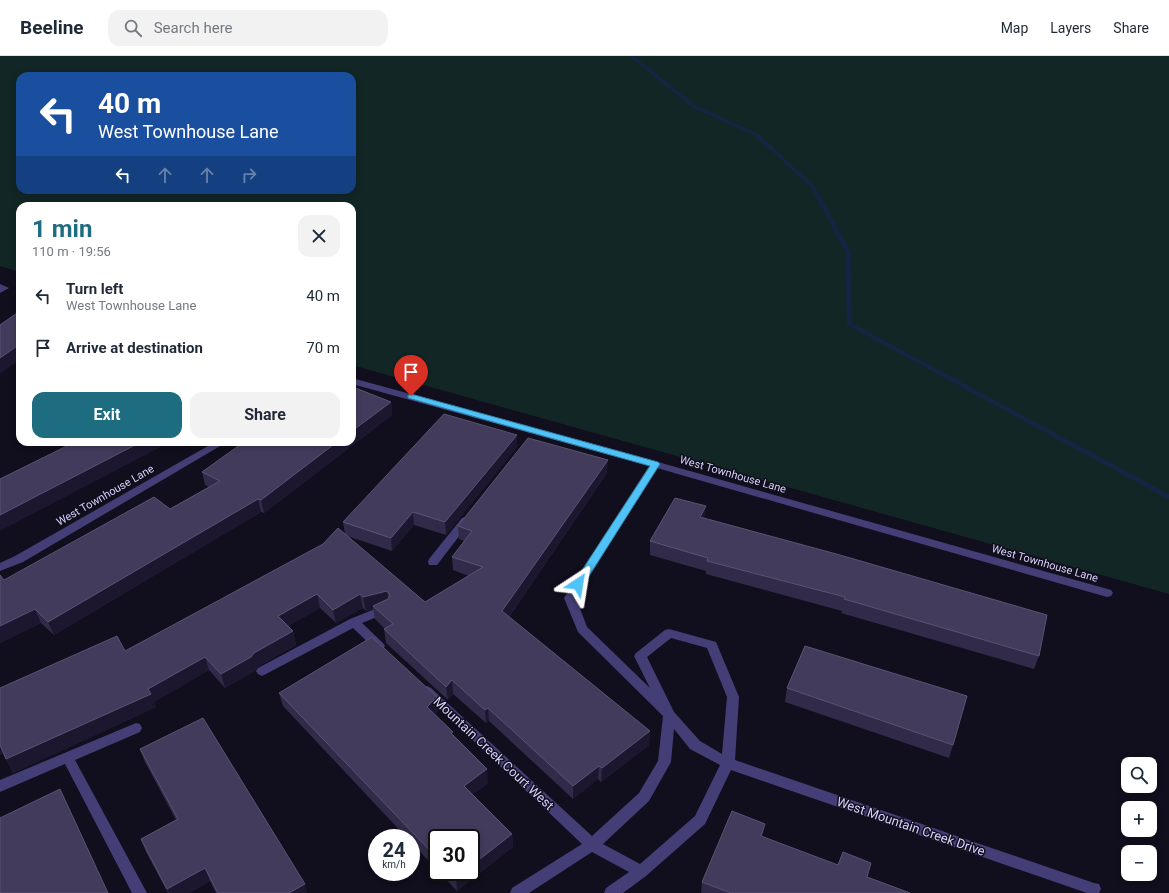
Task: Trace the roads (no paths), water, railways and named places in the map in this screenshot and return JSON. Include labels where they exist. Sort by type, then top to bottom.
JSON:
[{"type":"street","points":[[0,286],[5,288],[0,291]]},
{"type":"street","name":"West Townhouse Lane","points":[[356,382],[534,434],[655,464],[1107,593]]},
{"type":"street","name":"West Townhouse Lane","points":[[0,567],[19,559],[215,446]]},
{"type":"street","name":"West Mountain Creek Drive","points":[[655,464],[570,598],[582,629],[669,715],[695,745],[728,763],[1094,889]]},
{"type":"street","points":[[433,562],[473,512]]},
{"type":"street","points":[[262,671],[354,622],[385,609]]},
{"type":"street","points":[[354,622],[389,655]]},
{"type":"street","name":"West Mountain Creek Drive","points":[[611,893],[641,872],[700,820],[728,763],[733,697],[712,645],[669,633],[640,656],[669,715]]},
{"type":"street","name":"Mountain Creek Court West","points":[[418,682],[592,845],[641,872]]},
{"type":"street","points":[[517,893],[592,845],[644,797],[664,762],[669,715]]},
{"type":"street","points":[[0,786],[136,728]]},
{"type":"street","points":[[68,758],[140,893]]},
{"type":"waterway","points":[[631,56],[695,107],[757,135],[813,187],[848,252],[849,324],[1169,497]]}]
